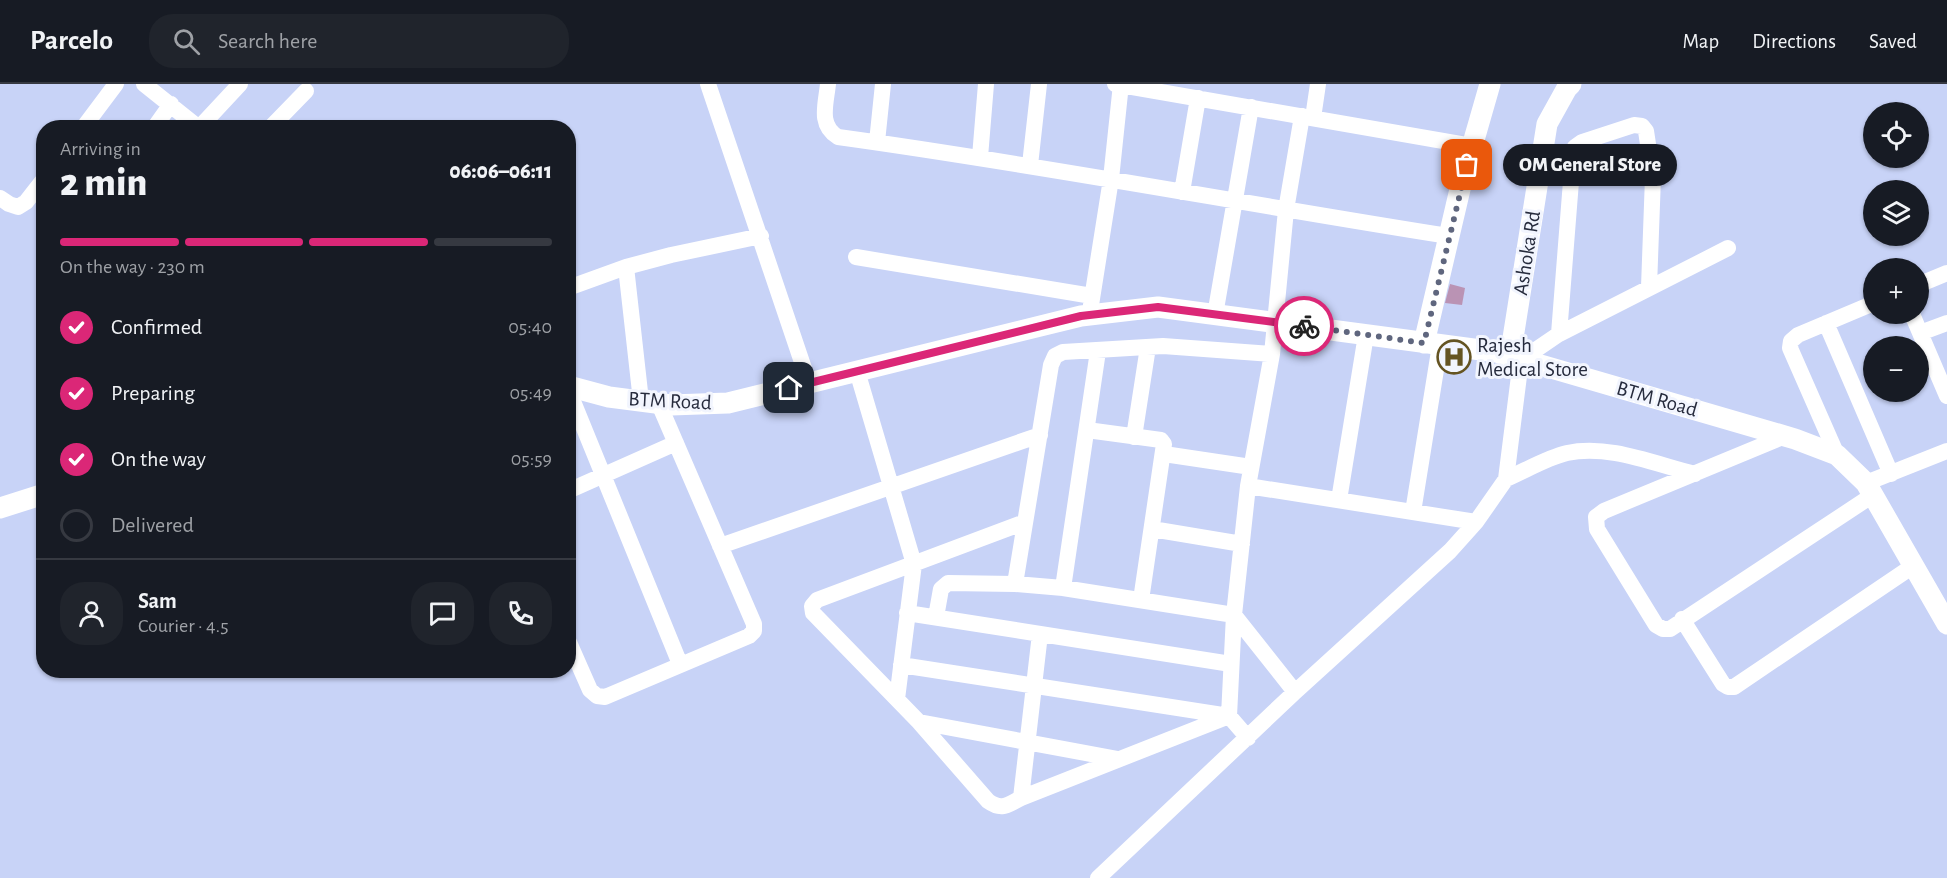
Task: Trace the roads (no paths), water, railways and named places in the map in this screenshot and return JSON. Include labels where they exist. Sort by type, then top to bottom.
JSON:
[{"type":"street","points":[[89,120],[116,84]]},
{"type":"street","points":[[144,84],[190,120]]},
{"type":"street","points":[[206,120],[240,84]]},
{"type":"street","points":[[708,84],[809,383]]},
{"type":"street","points":[[828,84],[825,123],[830,132],[838,137],[981,157],[1449,236]]},
{"type":"street","points":[[877,142],[883,84]]},
{"type":"street","points":[[981,157],[986,84]]},
{"type":"street","points":[[1030,165],[1039,84]]},
{"type":"street","points":[[856,257],[1091,305],[1111,179],[1119,84],[1472,146]]},
{"type":"street","points":[[1229,716],[1234,615],[1248,486],[1272,354],[1286,210],[1307,117],[1318,84]]},
{"type":"street","points":[[1413,512],[1432,344],[1449,236],[1490,84]]},
{"type":"street","name":"Ashoka Rd","points":[[1516,358],[1547,124],[1571,84]]},
{"type":"street","points":[[278,120],[306,91]]},
{"type":"street","points":[[1182,192],[1198,98]]},
{"type":"street","points":[[160,120],[171,104]]},
{"type":"street","points":[[1215,315],[1251,107]]},
{"type":"street","points":[[1559,334],[1575,147],[1582,142],[1634,125],[1642,126],[1646,131],[1653,177],[1648,287]]},
{"type":"street","points":[[0,198],[18,207],[26,202],[36,189]]},
{"type":"street","points":[[576,285],[626,267],[671,255],[761,236]]},
{"type":"street","points":[[1098,878],[1295,692],[1450,551],[1476,522],[1506,479],[1516,358],[1648,287],[1728,248]]},
{"type":"street","points":[[576,658],[590,690],[597,696],[605,697],[749,636],[754,631],[754,624],[676,443],[650,402],[626,267]]},
{"type":"street","points":[[1929,280],[1947,273]]},
{"type":"street","name":"BTM Road","points":[[576,389],[609,397],[671,405],[728,403],[857,371],[1091,305],[1158,307],[1496,352],[1785,436],[1838,455],[1854,469],[1869,489],[1947,624]]},
{"type":"street","points":[[1838,455],[1790,348],[1791,341],[1798,335],[1863,308]]},
{"type":"street","points":[[1826,323],[1891,474]]},
{"type":"street","points":[[1920,333],[1947,323]]},
{"type":"street","points":[[1916,324],[1941,366],[1947,396]]},
{"type":"street","points":[[1339,500],[1366,335]]},
{"type":"street","points":[[1015,584],[1051,365],[1055,356],[1063,352],[1162,345],[1272,354]]},
{"type":"street","points":[[1134,438],[1148,347]]},
{"type":"street","points":[[1063,588],[1098,351]]},
{"type":"street","points":[[857,371],[914,564],[897,699]]},
{"type":"street","points":[[576,407],[680,664]]},
{"type":"street","points":[[1087,430],[1161,440],[1164,444],[1141,600]]},
{"type":"street","points":[[720,546],[1040,435]]},
{"type":"street","points":[[1785,436],[1604,511],[1596,517],[1597,529],[1656,625],[1663,629],[1670,628],[1891,474],[1947,451]]},
{"type":"street","points":[[576,487],[676,443]]},
{"type":"street","points":[[1506,479],[1564,454],[1590,450],[1613,453],[1695,474]]},
{"type":"street","points":[[1164,454],[1251,467]]},
{"type":"street","points":[[1248,486],[1476,522]]},
{"type":"street","points":[[0,508],[36,497]]},
{"type":"street","points":[[1025,522],[817,600],[812,606],[813,613],[919,722],[988,801],[996,807],[1004,806],[1229,716]]},
{"type":"street","points":[[1152,529],[1242,544]]},
{"type":"street","points":[[1682,620],[1723,684],[1734,687],[1913,566]]},
{"type":"street","points":[[936,617],[941,589],[945,584],[1015,584],[1063,588],[1234,615],[1295,692]]},
{"type":"street","points":[[907,613],[1231,664]]},
{"type":"street","points":[[1021,798],[1040,634]]},
{"type":"street","points":[[901,665],[1229,716],[1248,738]]},
{"type":"street","points":[[919,722],[1119,759]]},
{"type":"place","name":"OM General Store","points":[[1467,165]]},
{"type":"place","name":"Rajesh Medical Store","points":[[1454,357]]}]
